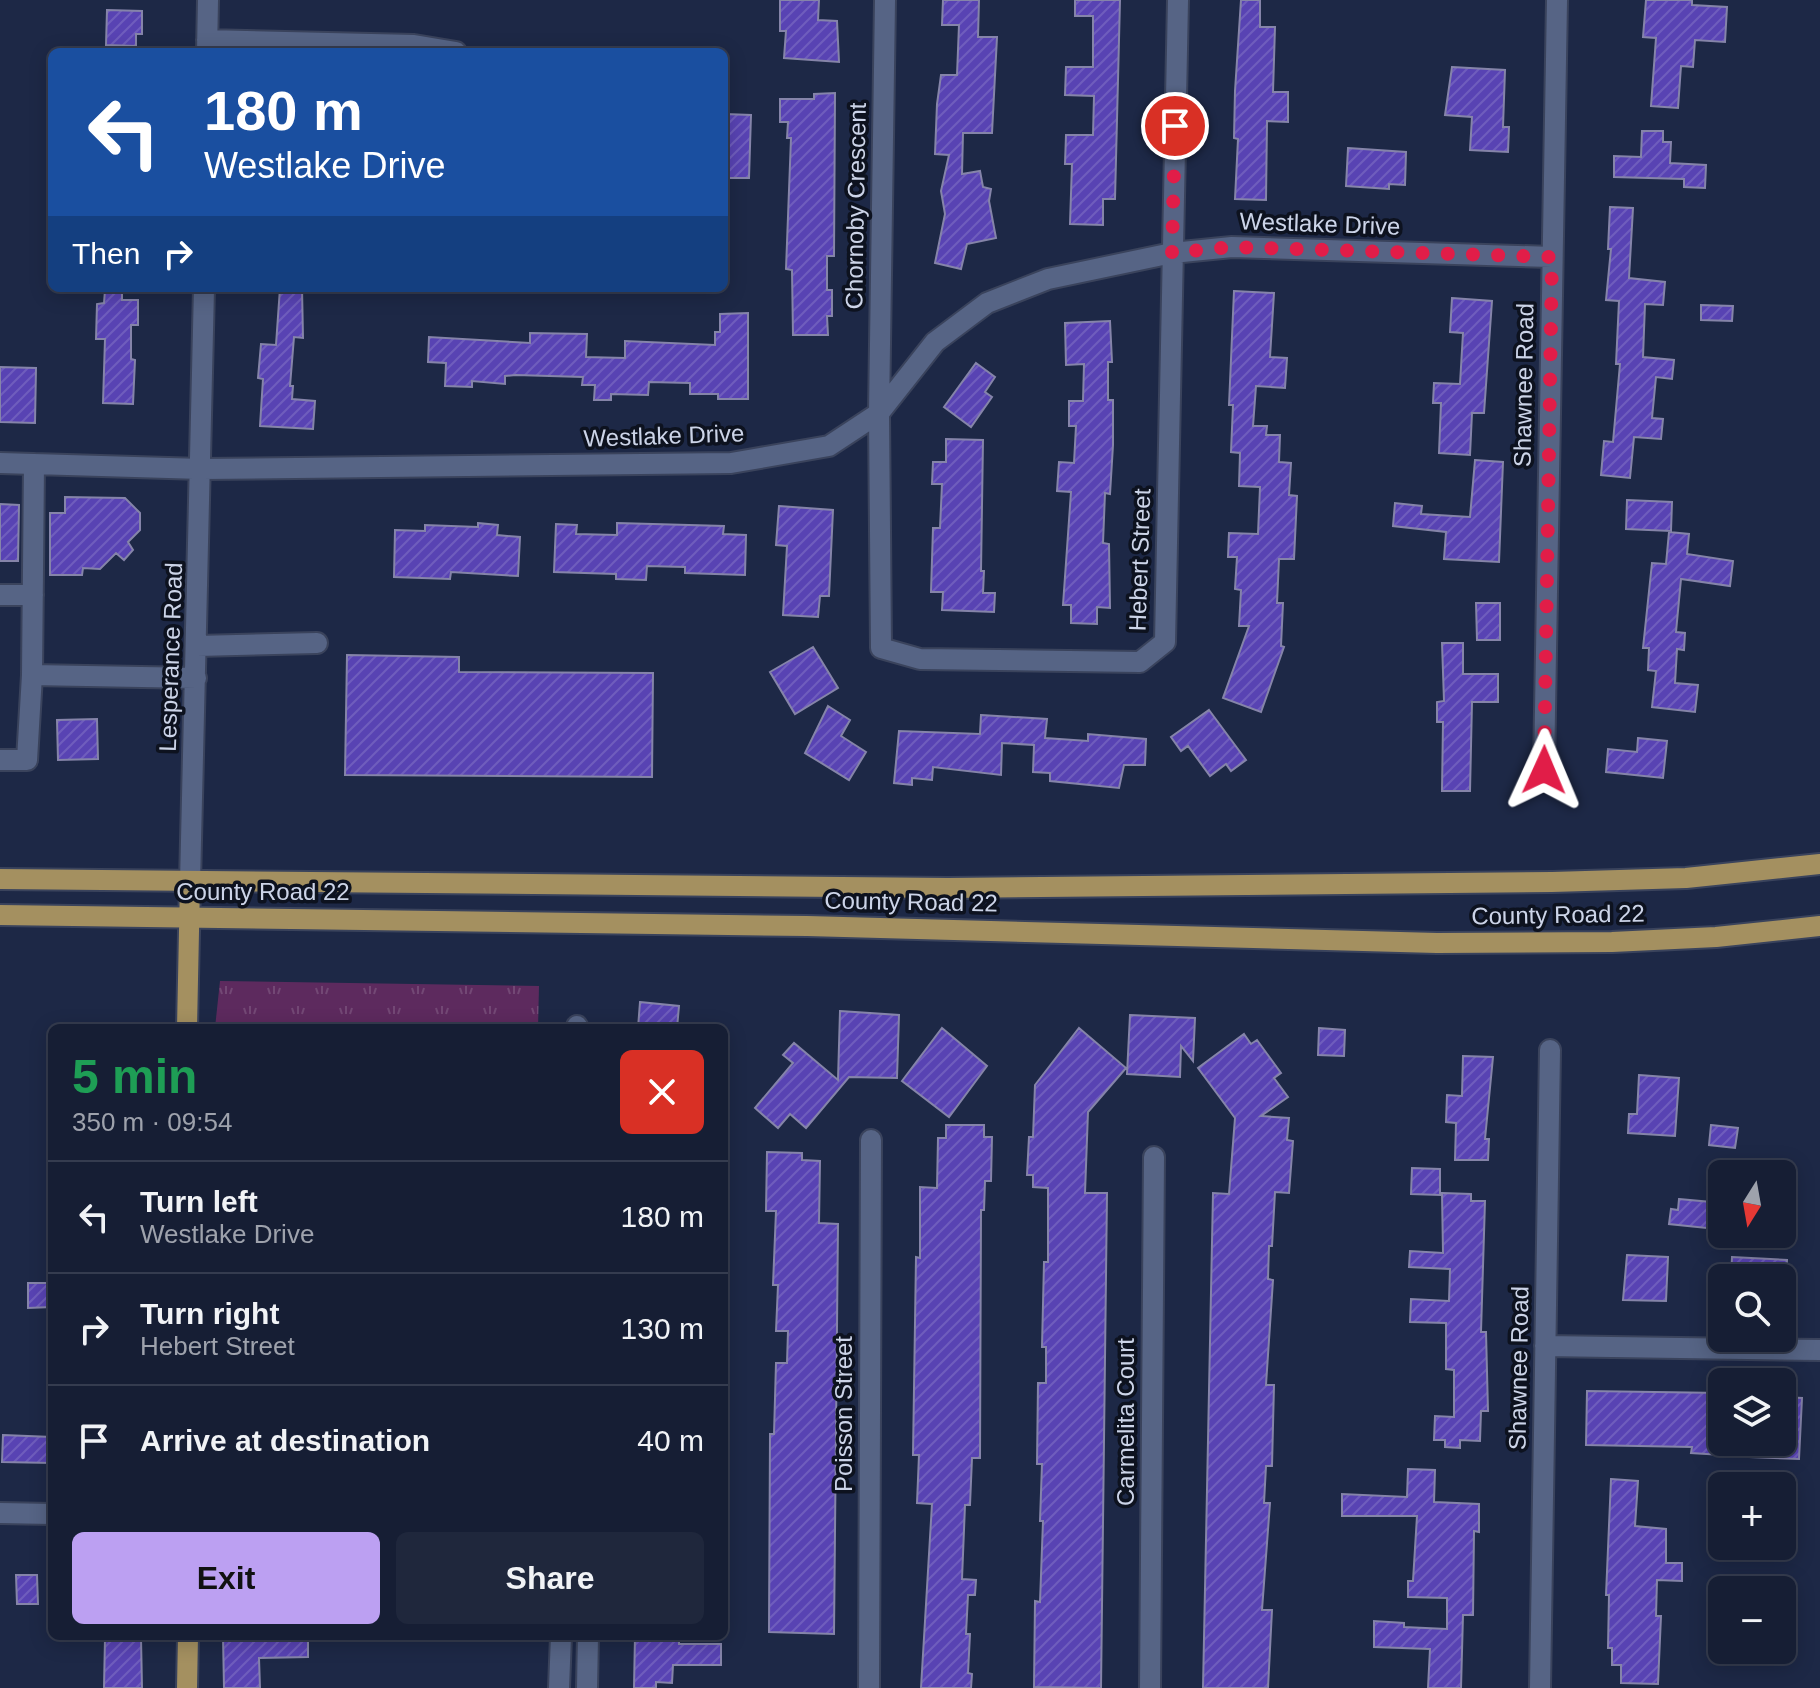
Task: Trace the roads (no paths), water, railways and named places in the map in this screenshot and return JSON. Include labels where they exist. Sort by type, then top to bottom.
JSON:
[{"type":"main road","name":"County Road 22","points":[[0,879],[810,888],[1520,882],[1686,878],[1820,864]]},
{"type":"main road","name":"Lesperance Road","points":[[187,1024],[190,883]]},
{"type":"main road","name":"County Road 22","points":[[0,915],[807,926],[1437,943],[1627,941],[1820,926]]},
{"type":"main road","points":[[187,1688],[188,1640]]},
{"type":"street","points":[[208,0],[207,46],[414,45],[432,48]]},
{"type":"street","name":"Chornoby Crescent","points":[[879,413],[885,0]]},
{"type":"street","name":"Hebert Street","points":[[879,413],[881,648],[920,659],[1140,662],[1165,642],[1178,0]]},
{"type":"street","name":"Shawnee Road","points":[[1544,770],[1557,0]]},
{"type":"street","name":"Westlake Drive","points":[[0,463],[202,469],[731,463],[829,446],[879,413],[935,342],[987,303],[1048,279],[1172,253],[1232,247],[1552,257]]},
{"type":"street","name":"Lesperance Road","points":[[190,883],[204,292]]},
{"type":"street","points":[[0,760],[27,760],[32,675],[34,464]]},
{"type":"street","points":[[0,595],[33,595]]},
{"type":"street","points":[[197,646],[317,643]]},
{"type":"street","points":[[32,675],[196,678]]},
{"type":"street","name":"Shawnee Road","points":[[1540,1688],[1550,1050]]},
{"type":"street","name":"Poisson Street","points":[[869,1688],[871,1140]]},
{"type":"street","name":"Carmelita Court","points":[[1150,1688],[1154,1157]]},
{"type":"street","points":[[1545,1346],[1820,1350]]},
{"type":"street","points":[[0,1513],[48,1514]]},
{"type":"street","points":[[559,1688],[561,1640]]},
{"type":"street","points":[[587,1688],[588,1640]]}]
